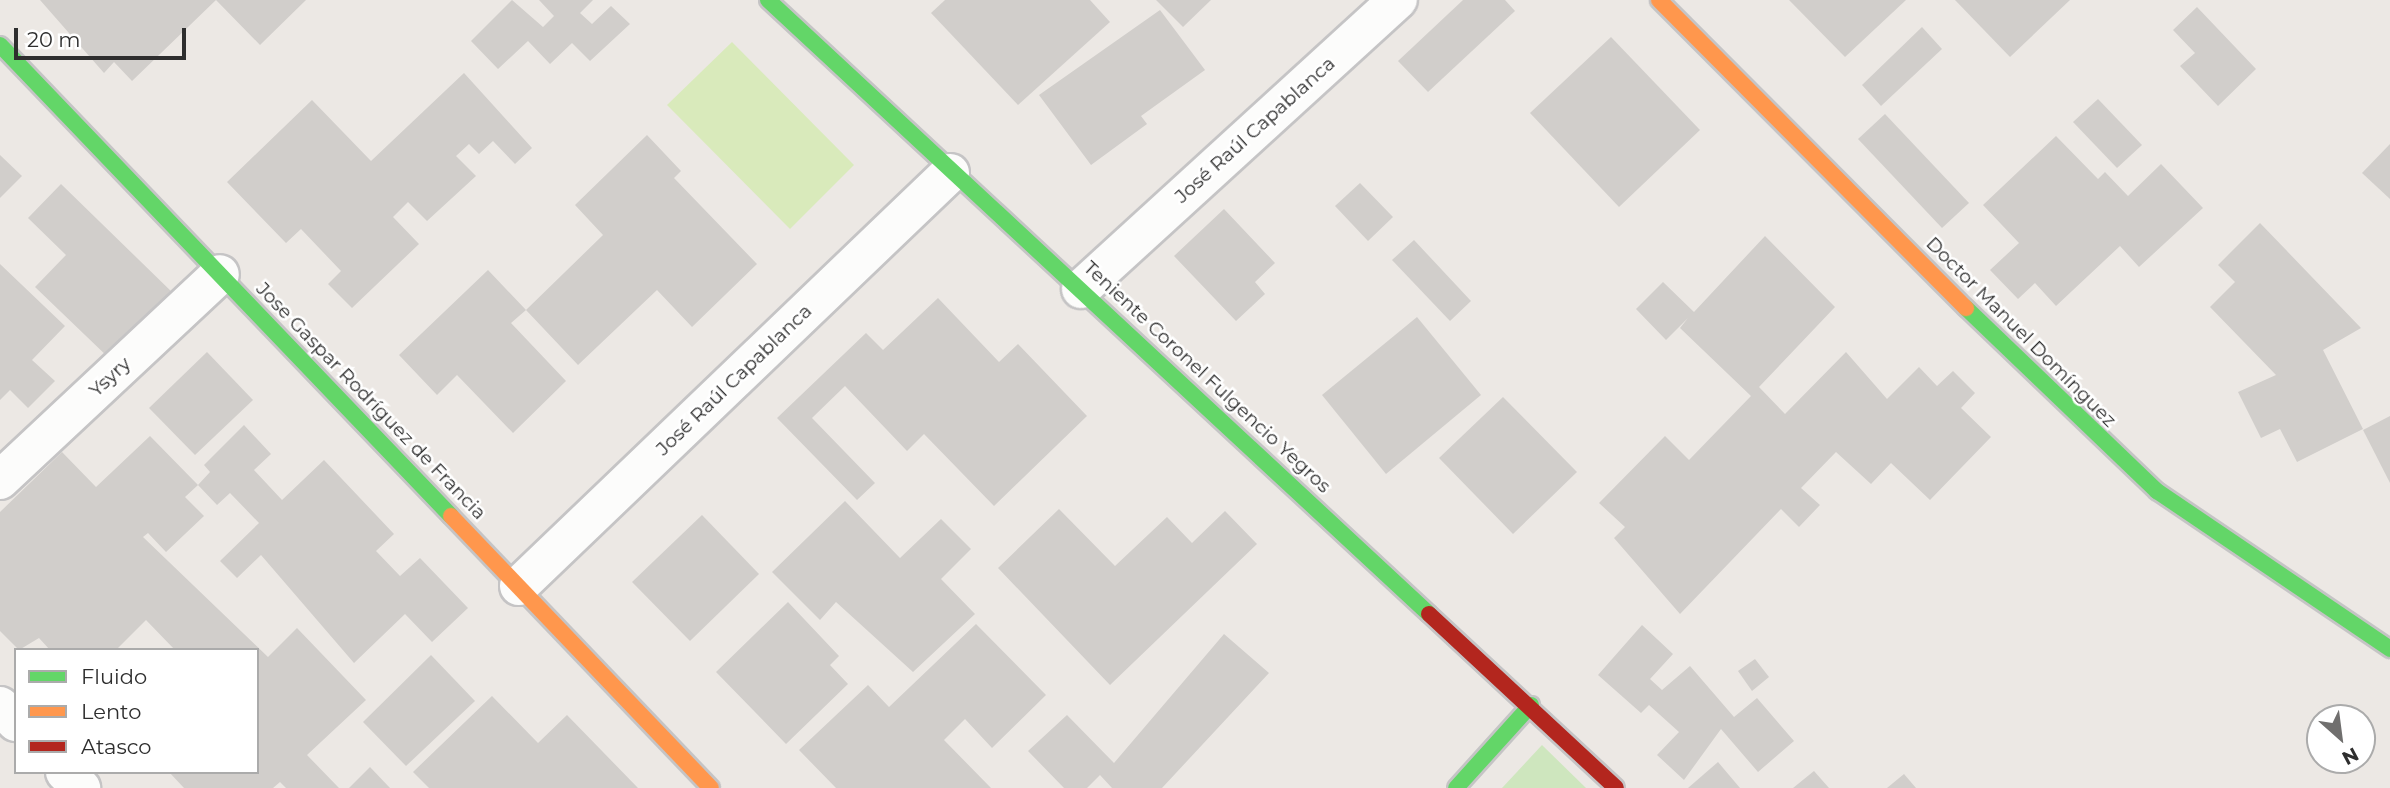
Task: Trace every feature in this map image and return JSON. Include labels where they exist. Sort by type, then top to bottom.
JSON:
[{"type":"street","name":"Teniente Coronel Fulgencio Yegros","points":[[768,0],[950,173],[1081,289],[1531,705],[1616,788]]},
{"type":"street","name":"José Raúl Capablanca","points":[[1081,289],[1398,0]]},
{"type":"street","name":"Doctor Manuel Domínguez","points":[[1659,0],[2110,452],[2157,491],[2390,649]]},
{"type":"street","name":"Jose Gaspar Rodríguez de Francia","points":[[0,45],[711,788]]},
{"type":"street","name":"José Raúl Capablanca","points":[[519,586],[950,173]]},
{"type":"street","name":"Ysyry","points":[[0,480],[220,274]]},
{"type":"street","points":[[1456,788],[1531,705]]},
{"type":"street","points":[[0,706],[14,720]]},
{"type":"street","points":[[67,774],[81,788]]},
{"type":"green space","points":[[732,42],[854,165],[790,229],[667,105]]},
{"type":"green space","points":[[1542,745],[1586,788],[1502,788]]},
{"type":"building","points":[[40,0],[216,0],[132,81],[114,62],[104,73]]},
{"type":"building","points":[[216,0],[306,0],[260,45]]},
{"type":"building","points":[[512,0],[543,27],[554,16],[539,0],[593,0],[580,13],[592,24],[611,6],[630,24],[590,61],[572,43],[550,64],[528,41],[498,69],[471,41]]},
{"type":"building","points":[[945,0],[1090,0],[1110,22],[1018,105],[931,13]]},
{"type":"building","points":[[1156,0],[1211,0],[1183,27]]},
{"type":"building","points":[[1463,0],[1505,0],[1515,11],[1428,92],[1398,61]]},
{"type":"building","points":[[1789,0],[1906,0],[1845,57]]},
{"type":"building","points":[[1955,0],[2070,0],[2010,57]]},
{"type":"building","points":[[2197,7],[2256,69],[2218,106],[2180,66],[2195,53],[2173,30]]},
{"type":"building","points":[[1160,10],[1205,70],[1141,116],[1147,124],[1091,165],[1039,95]]},
{"type":"building","points":[[1922,27],[1942,49],[1881,106],[1862,85]]},
{"type":"building","points":[[1611,37],[1700,130],[1619,207],[1530,113]]},
{"type":"building","points":[[464,73],[532,148],[515,164],[493,141],[479,154],[469,144],[456,156],[476,176],[427,221],[408,202],[393,217],[419,244],[352,308],[328,284],[341,271],[301,229],[286,243],[227,182],[312,100],[371,161]]},
{"type":"building","points":[[2098,99],[2142,145],[2117,168],[2073,122]]},
{"type":"building","points":[[1885,114],[1969,203],[1942,228],[1858,139]]},
{"type":"building","points":[[647,135],[681,171],[674,178],[757,264],[692,327],[657,290],[578,365],[526,310],[603,235],[575,205]]},
{"type":"building","points":[[2056,136],[2098,179],[2105,172],[2128,196],[2161,164],[2203,208],[2139,267],[2120,246],[2056,306],[2035,283],[2018,299],[1990,270],[2019,243],[1983,205]]},
{"type":"building","points":[[2390,144],[2390,199],[2362,173]]},
{"type":"building","points":[[0,155],[22,176],[0,198]]},
{"type":"building","points":[[1360,183],[1393,217],[1368,241],[1335,206]]},
{"type":"building","points":[[61,184],[175,295],[111,360],[35,287],[66,255],[28,218]]},
{"type":"building","points":[[1224,209],[1275,263],[1255,282],[1265,294],[1236,321],[1174,256]]},
{"type":"building","points":[[2260,223],[2361,328],[2323,350],[2363,429],[2297,462],[2280,429],[2261,438],[2238,392],[2276,375],[2210,307],[2235,282],[2218,265]]},
{"type":"building","points":[[1765,236],[1835,307],[1759,387],[1785,414],[1846,352],[1887,399],[1919,367],[1937,386],[1953,371],[1975,393],[1961,408],[1991,437],[1930,500],[1891,463],[1871,484],[1836,452],[1801,488],[1820,505],[1799,527],[1781,509],[1680,614],[1614,538],[1625,527],[1599,503],[1665,436],[1689,460],[1751,396],[1680,328],[1688,318],[1666,340],[1636,309],[1663,282],[1694,312]]},
{"type":"building","points":[[1414,240],[1471,301],[1450,321],[1392,260]]},
{"type":"building","points":[[0,264],[65,326],[32,360],[55,381],[28,408],[10,390],[0,400]]},
{"type":"building","points":[[488,270],[526,310],[511,323],[566,381],[513,433],[457,375],[437,395],[399,355]]},
{"type":"building","points":[[938,298],[999,362],[1018,344],[1087,416],[994,506],[924,434],[907,451],[845,386],[812,418],[875,483],[857,500],[777,418],[866,333],[883,350]]},
{"type":"building","points":[[1417,317],[1481,395],[1386,474],[1322,395]]},
{"type":"building","points":[[207,352],[253,400],[195,455],[149,408]]},
{"type":"building","points":[[1503,397],[1577,472],[1513,534],[1439,458]]},
{"type":"building","points":[[2390,416],[2390,483],[2363,430]]},
{"type":"building","points":[[244,425],[271,454],[254,470],[282,500],[324,460],[394,534],[376,551],[400,576],[420,558],[468,608],[432,642],[405,614],[354,663],[261,555],[237,578],[220,561],[259,523],[230,493],[217,505],[198,485],[210,472],[204,465]]},
{"type":"building","points":[[150,436],[198,485],[185,497],[204,516],[166,552],[148,533],[143,537],[259,648],[173,648],[146,620],[118,648],[48,648],[39,638],[22,648],[17,648],[0,631],[0,512],[62,452],[96,487]]},
{"type":"building","points":[[845,501],[900,558],[941,519],[971,549],[941,579],[975,614],[913,672],[836,602],[820,620],[772,572]]},
{"type":"building","points":[[1059,509],[1115,566],[1167,517],[1192,543],[1225,511],[1257,544],[1110,685],[998,568]]},
{"type":"building","points":[[702,515],[759,574],[690,641],[632,582]]},
{"type":"building","points":[[788,602],[839,656],[830,665],[848,684],[786,744],[716,672]]},
{"type":"building","points":[[976,624],[1046,695],[992,748],[965,719],[944,740],[991,788],[836,788],[799,750],[868,685],[889,707]]},
{"type":"building","points":[[1642,625],[1673,654],[1650,679],[1662,690],[1690,666],[1734,717],[1757,698],[1794,741],[1758,772],[1721,729],[1684,780],[1657,755],[1679,732],[1649,705],[1641,713],[1598,675]]},
{"type":"building","points":[[297,628],[366,700],[307,755],[339,788],[286,788],[280,782],[273,788],[184,788],[171,774],[259,774],[259,648],[268,657]]},
{"type":"building","points":[[1224,634],[1269,673],[1162,788],[1112,788],[1100,775],[1087,788],[1064,788],[1028,751],[1067,715],[1114,763]]},
{"type":"building","points":[[431,655],[475,701],[406,766],[363,722]]},
{"type":"building","points":[[1755,659],[1769,677],[1752,691],[1738,671]]},
{"type":"building","points":[[492,696],[538,743],[567,715],[638,788],[429,788],[413,772]]},
{"type":"building","points":[[1718,762],[1740,788],[1688,788]]},
{"type":"building","points":[[370,767],[390,788],[349,788]]},
{"type":"building","points":[[1814,771],[1829,788],[1793,788]]},
{"type":"building","points":[[1904,774],[1916,788],[1887,788]]},
{"type":"traffic: fast","points":[[768,0],[1429,614]]},
{"type":"traffic: fast","points":[[0,45],[451,516]]},
{"type":"traffic: fast","points":[[1966,308],[2157,491],[2390,649]]},
{"type":"traffic: fast","points":[[1456,788],[1531,705]]},
{"type":"traffic: slow","points":[[1659,0],[1966,308]]},
{"type":"traffic: slow","points":[[451,516],[711,788]]},
{"type":"traffic: jam","points":[[1429,614],[1616,788]]}]
